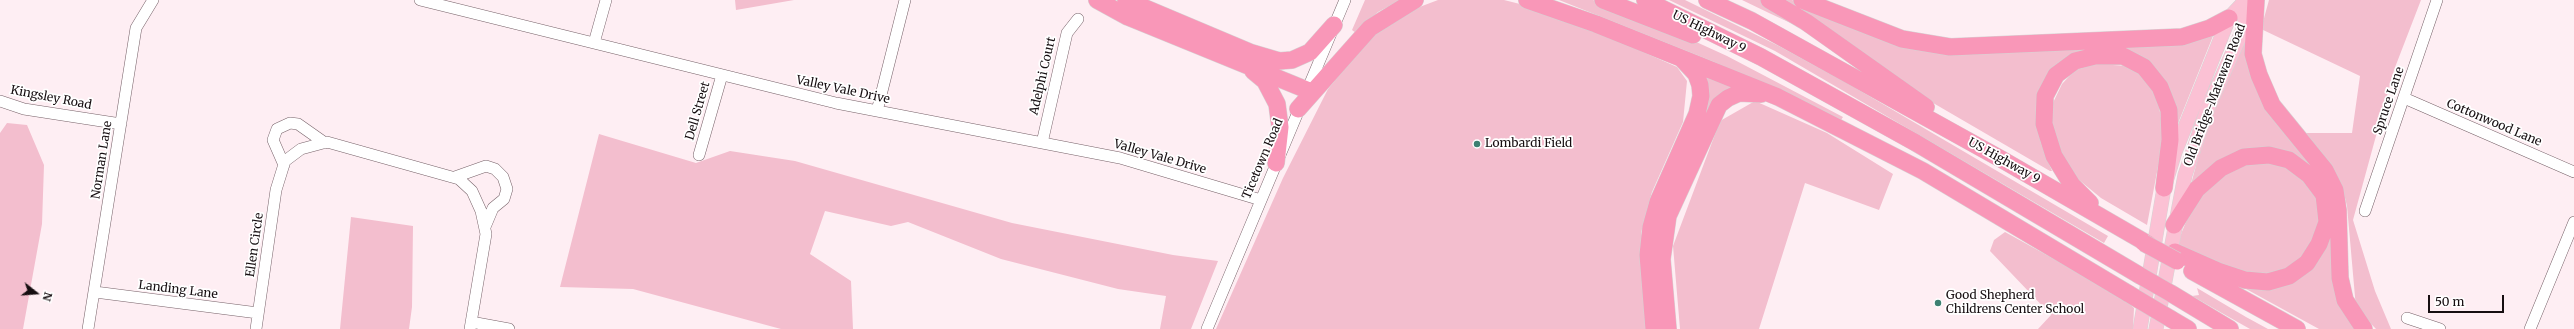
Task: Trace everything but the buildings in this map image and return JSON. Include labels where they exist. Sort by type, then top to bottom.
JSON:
[{"type":"highway","points":[[1097,0],[1128,17],[1307,90]]},
{"type":"highway","points":[[1126,0],[1252,53],[1279,61],[1292,60],[1310,52],[1334,25]]},
{"type":"highway","points":[[1298,109],[1370,28],[1415,0]]},
{"type":"highway","points":[[1527,0],[1596,24],[1679,56],[1778,97],[1922,171],[2188,329]]},
{"type":"highway","points":[[1549,0],[1596,24]]},
{"type":"highway","points":[[1603,0],[1710,41],[1761,57]]},
{"type":"highway","name":"US Highway 9","points":[[1645,0],[1761,57],[1916,143],[2230,329]]},
{"type":"highway","name":"US Highway 9","points":[[1708,0],[1752,21],[2001,159],[2144,243],[2178,257],[2297,329]]},
{"type":"highway","points":[[1769,0],[1806,22],[2001,159]]},
{"type":"highway","points":[[2249,1],[2253,54],[2259,75],[2272,105],[2325,170],[2335,190],[2338,210],[2340,278],[2345,300],[2364,329]]},
{"type":"highway","points":[[1810,2],[1902,39],[1950,48],[2182,37],[2210,28],[2229,18]]},
{"type":"highway","points":[[1654,329],[1648,255],[1651,227],[1658,202],[1697,114],[1701,96],[1700,85],[1696,74],[1679,56]]},
{"type":"highway","points":[[2107,220],[2072,185],[2054,156],[2044,124],[2045,96],[2056,75],[2075,61],[2095,56],[2123,56],[2144,67],[2160,87],[2169,110],[2170,117],[2170,140],[2164,188]]},
{"type":"highway","points":[[1246,66],[1265,81],[1277,104],[1280,127],[1276,163]]},
{"type":"highway","points":[[1668,329],[1662,259],[1665,228],[1671,209],[1710,121],[1719,106],[1732,95],[1745,92],[1778,97]]},
{"type":"highway","points":[[2174,225],[2197,190],[2221,168],[2244,157],[2268,155],[2289,160],[2309,175],[2324,195],[2328,222],[2320,244],[2307,263],[2288,276],[2268,282],[2245,280],[2178,257]]},
{"type":"main road","name":"Old Bridge-Matawan Road","points":[[2140,329],[2164,188],[2193,102],[2229,18],[2249,1]]},
{"type":"main road","name":"Old Bridge-Matawan Road","points":[[2156,329],[2174,225],[2185,175],[2207,110],[2245,24],[2249,1]]},
{"type":"street","name":"Norman Lane","points":[[88,329],[136,28],[153,0]]},
{"type":"street","name":"Valley Vale Drive","points":[[420,0],[438,2],[722,75],[878,111],[1120,158],[1261,200]]},
{"type":"street","points":[[594,43],[606,0]]},
{"type":"street","points":[[878,111],[905,0]]},
{"type":"street","name":"Ticetown Road","points":[[1207,329],[1345,0]]},
{"type":"street","name":"Spruce Lane","points":[[2366,211],[2437,0]]},
{"type":"street","name":"Adelphi Court","points":[[1042,143],[1067,32],[1078,19]]},
{"type":"street","name":"Dell Street","points":[[699,155],[722,75]]},
{"type":"street","name":"Cottonwood Lane","points":[[2404,98],[2574,172]]},
{"type":"street","name":"Kingsley Road","points":[[0,101],[24,108],[121,124]]},
{"type":"street","name":"Ellen Circle","points":[[284,165],[273,140],[277,129],[290,123],[298,124],[325,143],[455,177],[472,191],[485,227],[486,234],[470,326]]},
{"type":"street","name":"Ellen Circle","points":[[256,329],[276,190],[285,161],[301,149],[325,143]]},
{"type":"street","name":"Ellen Circle","points":[[455,177],[486,166],[495,169],[502,177],[507,189],[504,199],[493,208],[485,227]]},
{"type":"street","points":[[2530,329],[2574,222]]},
{"type":"street","name":"Landing Lane","points":[[95,292],[258,313]]},
{"type":"street","points":[[2408,318],[2440,329]]},
{"type":"street","points":[[470,326],[509,329]]},
{"type":"shaded area","points":[[735,0],[794,0],[736,10]]},
{"type":"shaded area","points":[[1365,0],[1401,0],[1378,12],[1356,33],[1352,30]]},
{"type":"shaded area","points":[[1438,0],[1504,0],[1528,6],[1621,42],[1677,67],[1687,81],[1683,122],[1652,192],[1641,233],[1648,329],[1216,329],[1283,178],[1328,89],[1356,54],[1382,27],[1409,11]]},
{"type":"shaded area","points":[[1559,0],[1593,0],[1659,25],[1727,56],[1843,117],[1841,120],[1714,62]]},
{"type":"shaded area","points":[[1669,0],[1685,0],[1779,46],[1847,83],[2108,236],[2104,243],[1775,51]]},
{"type":"shaded area","points":[[1742,0],[1762,0],[1797,26],[1769,13]]},
{"type":"shaded area","points":[[1783,0],[1792,0],[1879,37],[1908,46],[2196,40],[2213,36],[2177,126],[2150,65],[2074,56],[2038,128],[2041,143],[2052,171],[2050,171],[1916,93]]},
{"type":"shaded area","points":[[2269,0],[2421,0],[2394,70],[2353,220],[2375,291],[2391,329],[2376,329],[2356,308],[2347,206],[2342,186],[2302,133],[2352,133],[2360,76],[2261,29]]},
{"type":"shaded area","points":[[2245,37],[2247,38],[2250,66],[2261,98],[2323,178],[2329,189],[2334,212],[2335,285],[2344,311],[2356,329],[2319,329],[2237,284],[2238,282],[2263,287],[2286,282],[2306,270],[2323,249],[2329,229],[2329,203],[2319,179],[2304,164],[2276,150],[2248,149],[2229,156],[2191,184],[2207,125]]},
{"type":"shaded area","points":[[2096,64],[2129,66],[2147,78],[2157,95],[2164,135],[2147,225],[2101,198],[2073,175],[2053,136],[2050,109],[2062,84],[2075,70]]},
{"type":"shaded area","points":[[1706,77],[1737,86],[1704,123],[1708,85]]},
{"type":"shaded area","points":[[1755,101],[1827,133],[1893,174],[1879,210],[1805,183],[1759,329],[1680,329],[1673,246],[1720,121]]},
{"type":"shaded area","points":[[7,123],[27,125],[44,165],[42,224],[23,329],[0,329],[0,133]]},
{"type":"shaded area","points":[[599,134],[696,163],[730,151],[795,161],[1012,223],[1173,255],[1218,261],[1191,329],[1160,329],[1166,296],[1118,289],[1001,259],[908,222],[891,226],[825,211],[810,254],[851,281],[853,329],[781,329],[633,289],[560,287]]},
{"type":"shaded area","points":[[2252,160],[2289,166],[2314,192],[2318,203],[2320,225],[2313,245],[2291,268],[2267,275],[2234,272],[2177,244],[2192,207],[2214,180]]},
{"type":"shaded area","points":[[351,217],[413,226],[412,307],[409,329],[340,329]]},
{"type":"shaded area","points":[[2005,232],[2123,297],[2134,308],[2133,329],[2038,329],[2051,315],[1990,251],[1994,240]]},
{"type":"shaded area","points":[[2197,288],[2268,329],[2250,329],[2192,296],[2199,295]]},
{"type":"place","name":"Lombardi Field","points":[[1477,144]]},
{"type":"place","name":"Good Shepherd Childrens Center School","points":[[1938,303]]}]
